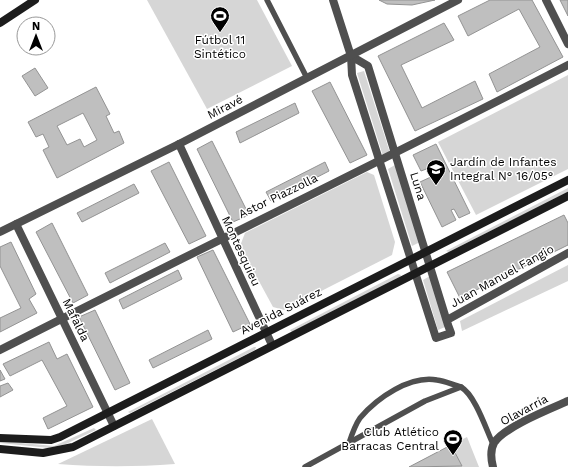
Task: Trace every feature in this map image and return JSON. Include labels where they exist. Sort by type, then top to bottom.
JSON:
[{"type":"street","points":[[0,23],[35,0]]},
{"type":"street","points":[[333,0],[351,56],[352,75],[416,273]]},
{"type":"street","name":"Miravé","points":[[0,232],[179,144],[458,0]]},
{"type":"street","points":[[546,0],[568,44]]},
{"type":"street","name":"Luna","points":[[351,56],[368,66],[451,333],[436,338],[416,273]]},
{"type":"street","name":"Astor Piazzolla","points":[[0,350],[568,65]]},
{"type":"street","name":"Montesquieu","points":[[179,144],[221,238],[272,345]]},
{"type":"street","name":"Avenida Suárez","points":[[0,438],[51,440],[109,414],[266,332],[568,180]]},
{"type":"street","points":[[0,449],[43,453],[72,447],[568,196]]},
{"type":"street","name":"Mafalda","points":[[16,224],[114,426]]},
{"type":"street","name":"Juan Manuel Fangio","points":[[447,320],[568,253]]},
{"type":"street","name":"Olavarría","points":[[493,444],[500,436],[513,428],[568,401]]},
{"type":"street","points":[[493,444],[491,460],[493,467]]},
{"type":"lane","points":[[267,0],[307,78]]},
{"type":"lane","points":[[349,443],[360,418],[381,399],[409,383],[422,380],[437,380],[461,387],[467,391],[493,444]]},
{"type":"lane","points":[[305,467],[425,401],[461,387]]},
{"type":"shaded area","name":"Fútbol 11 Sintético","points":[[147,0],[257,0],[292,66],[207,109]]},
{"type":"shaded area","points":[[364,71],[390,153],[383,156],[357,73]]},
{"type":"shaded area","points":[[568,75],[568,169],[476,215],[438,142]]},
{"type":"shaded area","points":[[395,165],[420,242],[412,246],[388,169]]},
{"type":"shaded area","points":[[367,172],[374,175],[395,242],[392,255],[284,310],[273,307],[240,246],[245,233]]},
{"type":"shaded area","points":[[568,188],[568,192],[449,252],[446,251]]},
{"type":"shaded area","points":[[568,265],[568,281],[462,331],[460,321]]},
{"type":"shaded area","points":[[398,274],[401,275],[400,277],[292,332],[290,330]]},
{"type":"shaded area","points":[[430,276],[445,327],[438,330],[423,280]]},
{"type":"shaded area","points":[[256,347],[255,350],[130,413],[128,412]]},
{"type":"shaded area","points":[[152,419],[175,464],[146,466],[87,466],[58,464]]},
{"type":"shaded area","points":[[94,428],[96,430],[66,444],[49,448],[0,443],[0,441],[54,446]]},
{"type":"shaded area","name":"Club Atlético Barracas Central","points":[[467,437],[479,467],[409,467]]},
{"type":"building","points":[[379,0],[435,0],[412,5],[387,4]]},
{"type":"building","points":[[490,0],[532,0],[563,57],[497,92],[489,74],[540,47],[519,9],[468,36],[458,16]]},
{"type":"building","points":[[560,0],[568,0],[568,16]]},
{"type":"building","points":[[444,23],[454,40],[401,65],[422,108],[475,81],[483,99],[415,131],[378,56]]},
{"type":"building","points":[[35,68],[48,88],[35,96],[22,76]]},
{"type":"building","points":[[330,82],[367,155],[350,163],[312,91]]},
{"type":"building","points":[[96,87],[110,114],[106,116],[114,133],[119,131],[124,143],[57,178],[43,150],[49,147],[43,134],[36,137],[28,122]],"holes":[[[83,113],[97,140],[84,147],[80,139],[67,145],[57,126]]]},
{"type":"building","points":[[295,103],[299,113],[240,143],[236,132]]},
{"type":"building","points":[[212,141],[249,215],[233,222],[197,149]]},
{"type":"building","name":"Jardín de Infantes Integral N° 16/05°","points":[[436,144],[470,213],[459,218],[454,209],[451,210],[456,220],[442,227],[420,182],[433,176],[429,168],[421,171],[413,155]]},
{"type":"building","points":[[169,162],[206,236],[189,244],[151,171]]},
{"type":"building","points":[[325,162],[329,171],[271,201],[266,192]]},
{"type":"building","points":[[134,184],[139,193],[82,222],[77,213]]},
{"type":"building","points":[[564,215],[568,223],[568,245],[460,298],[447,272]]},
{"type":"building","points":[[52,223],[88,295],[73,303],[36,232]]},
{"type":"building","points":[[11,242],[36,294],[29,299],[37,313],[0,332],[0,318],[21,308],[0,266],[0,247]]},
{"type":"building","points":[[165,243],[170,252],[110,283],[105,273]]},
{"type":"building","points":[[213,250],[250,324],[233,332],[197,257]]},
{"type":"building","points":[[178,270],[182,279],[123,309],[119,300]]},
{"type":"building","points":[[95,310],[130,383],[115,390],[79,317]]},
{"type":"building","points":[[208,330],[212,339],[153,368],[149,360]]},
{"type":"building","points":[[49,342],[57,359],[67,354],[93,407],[48,429],[43,418],[67,406],[42,360],[10,376],[3,364]]},
{"type":"building","points":[[0,370],[5,379],[0,381]]},
{"type":"building","points":[[8,383],[13,390],[0,397],[0,386]]},
{"type":"building","points":[[451,445],[462,466],[409,467]]},
{"type":"place","name":"Fútbol 11 Sintético","points":[[220,33]]},
{"type":"place","name":"Jardín de Infantes Integral N° 16/05°","points":[[436,186]]},
{"type":"place","name":"Club Atlético Barracas Central","points":[[453,456]]}]
